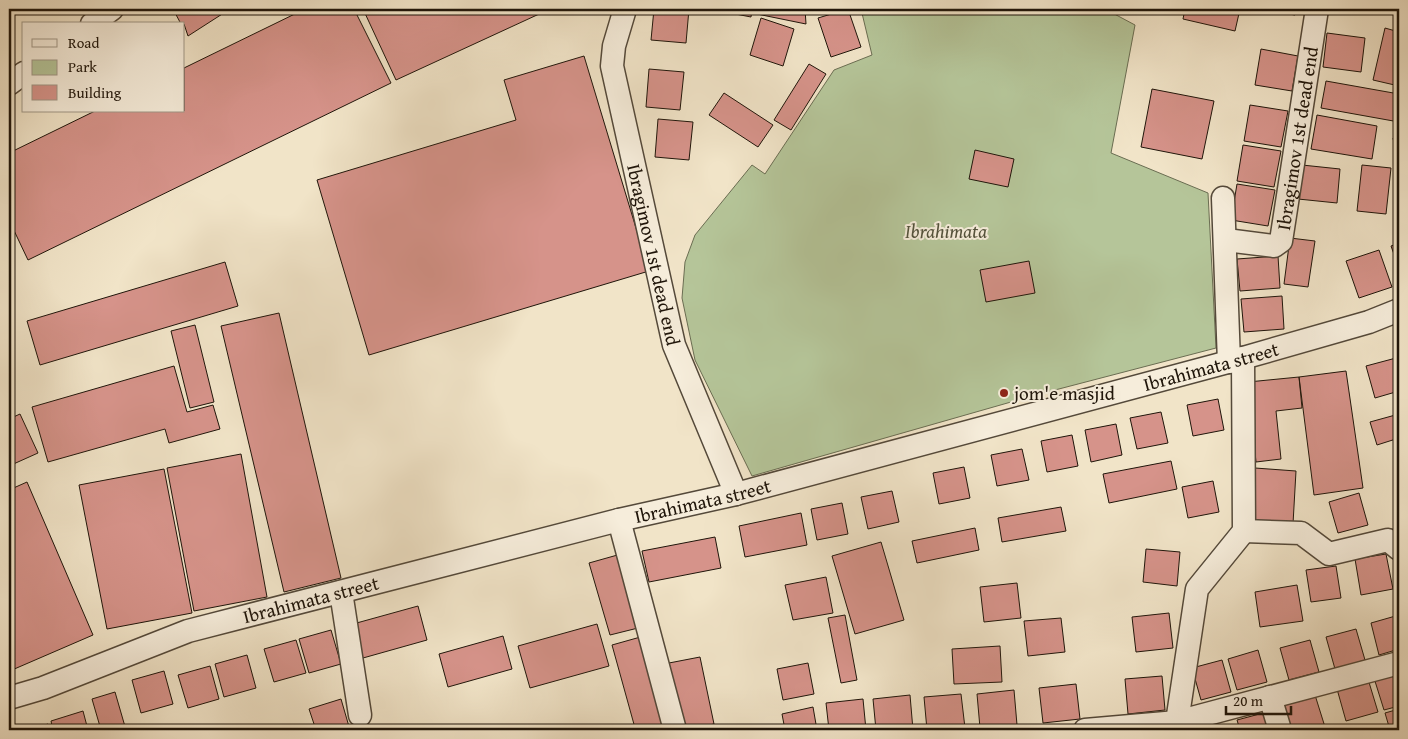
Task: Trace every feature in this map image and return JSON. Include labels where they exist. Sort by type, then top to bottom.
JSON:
[{"type":"street","points":[[95,22],[112,9]]},
{"type":"street","name":"Ibragimov 1st dead end","points":[[625,9],[614,46],[612,66],[658,278],[674,345],[736,494]]},
{"type":"street","name":"Ibragimov 1st dead end","points":[[1226,240],[1274,246],[1281,241],[1317,9]]},
{"type":"street","points":[[9,84],[22,74]]},
{"type":"street","points":[[1164,725],[1197,588],[1244,531],[1236,360],[1223,198]]},
{"type":"street","name":"Ibrahimаta street","points":[[9,698],[43,688],[188,631],[619,520],[736,494],[1236,360],[1369,322],[1399,310]]},
{"type":"street","points":[[619,520],[675,730]]},
{"type":"street","points":[[1244,531],[1301,533],[1329,554],[1388,540],[1399,548]]},
{"type":"street","points":[[341,592],[360,715]]},
{"type":"street","points":[[1085,730],[1164,725],[1399,663]]},
{"type":"street","points":[[1270,697],[1280,730]]},
{"type":"green space","name":"Ibrahimаta","points":[[861,9],[1105,9],[1135,25],[1111,153],[1208,193],[1216,348],[1032,396],[752,476],[695,360],[682,298],[685,262],[695,235],[752,165],[765,174],[834,70],[872,55]]},
{"type":"building","points":[[173,9],[230,9],[188,36],[185,22],[180,22]]},
{"type":"building","points":[[305,9],[354,9],[391,83],[28,260],[9,220],[9,153],[93,112],[185,112],[185,68]]},
{"type":"building","points":[[363,9],[550,9],[396,80]]},
{"type":"building","points":[[654,9],[689,9],[686,43],[651,40]]},
{"type":"building","points":[[721,9],[752,9],[751,17],[720,11]]},
{"type":"building","points":[[758,9],[805,9],[806,24],[757,14]]},
{"type":"building","points":[[848,9],[861,47],[831,57],[818,18]]},
{"type":"building","points":[[1185,9],[1240,9],[1235,31],[1183,19]]},
{"type":"building","points":[[1260,9],[1296,9],[1295,15]]},
{"type":"building","points":[[761,18],[794,29],[783,66],[750,55]]},
{"type":"building","points":[[1385,28],[1399,32],[1399,86],[1373,80]]},
{"type":"building","points":[[1327,33],[1365,38],[1361,72],[1323,67]]},
{"type":"building","points":[[1261,49],[1298,56],[1292,91],[1255,85]]},
{"type":"building","points":[[584,56],[649,271],[369,355],[317,180],[516,120],[504,80]]},
{"type":"building","points":[[809,64],[826,74],[791,130],[774,120]]},
{"type":"building","points":[[649,69],[684,72],[680,110],[646,107]]},
{"type":"building","points":[[1326,81],[1399,94],[1399,122],[1321,108]]},
{"type":"building","points":[[1152,89],[1214,101],[1202,159],[1141,147]]},
{"type":"building","points":[[724,93],[773,125],[758,147],[709,115]]},
{"type":"building","points":[[1250,105],[1288,111],[1281,147],[1244,141]]},
{"type":"building","points":[[1317,115],[1377,126],[1372,159],[1311,149]]},
{"type":"building","points":[[658,119],[693,122],[689,160],[655,157]]},
{"type":"building","points":[[1399,136],[1399,169],[1393,138]]},
{"type":"building","points":[[1243,145],[1281,151],[1274,187],[1237,181]]},
{"type":"building","points":[[975,150],[1014,159],[1008,187],[969,179]]},
{"type":"building","points":[[1302,165],[1340,169],[1337,203],[1298,199]]},
{"type":"building","points":[[1362,165],[1391,168],[1386,214],[1357,211]]},
{"type":"building","points":[[1237,184],[1275,190],[1268,226],[1231,220]]},
{"type":"building","points":[[1290,238],[1315,241],[1308,287],[1284,284]]},
{"type":"building","points":[[1399,243],[1399,268],[1391,246]]},
{"type":"building","points":[[1379,250],[1392,287],[1359,298],[1346,261]]},
{"type":"building","points":[[1278,256],[1280,288],[1240,291],[1237,259]]},
{"type":"building","points":[[1029,261],[1035,293],[986,302],[980,270]]},
{"type":"building","points":[[225,262],[238,306],[40,365],[27,321]]},
{"type":"building","points":[[1282,296],[1284,329],[1244,332],[1241,299]]},
{"type":"building","points":[[279,313],[341,578],[284,592],[221,326]]},
{"type":"building","points":[[195,325],[214,402],[190,408],[171,331]]},
{"type":"building","points":[[1396,358],[1399,370],[1399,391],[1375,398],[1366,366]]},
{"type":"building","points":[[174,366],[187,412],[213,405],[220,429],[169,443],[165,429],[48,462],[32,407]]},
{"type":"building","points":[[1346,371],[1363,488],[1314,495],[1299,377]]},
{"type":"building","points":[[1299,377],[1302,408],[1276,411],[1281,459],[1256,462],[1248,382]]},
{"type":"building","points":[[1218,399],[1224,430],[1193,436],[1187,405]]},
{"type":"building","points":[[1161,412],[1168,443],[1137,449],[1130,418]]},
{"type":"building","points":[[20,414],[38,453],[9,466],[9,419]]},
{"type":"building","points":[[1399,414],[1399,438],[1377,445],[1370,422]]},
{"type":"building","points":[[1116,424],[1122,455],[1091,462],[1085,430]]},
{"type":"building","points":[[1072,435],[1078,466],[1047,472],[1041,441]]},
{"type":"building","points":[[1022,449],[1029,480],[997,486],[991,455]]},
{"type":"building","points":[[241,454],[267,597],[194,611],[167,468]]},
{"type":"building","points":[[1171,461],[1177,489],[1109,503],[1103,474]]},
{"type":"building","points":[[964,467],[970,498],[939,504],[933,473]]},
{"type":"building","points":[[1255,468],[1296,471],[1293,524],[1252,522]]},
{"type":"building","points":[[164,469],[192,613],[107,629],[79,485]]},
{"type":"building","points":[[1213,481],[1219,512],[1188,518],[1182,487]]},
{"type":"building","points":[[27,482],[93,635],[12,670],[9,662],[9,490]]},
{"type":"building","points":[[892,491],[899,522],[868,529],[861,497]]},
{"type":"building","points":[[1359,493],[1368,525],[1338,533],[1329,502]]},
{"type":"building","points":[[842,503],[848,534],[817,540],[811,509]]},
{"type":"building","points":[[1061,507],[1066,531],[1002,542],[998,518]]},
{"type":"building","points":[[801,513],[807,545],[745,557],[739,526]]},
{"type":"building","points":[[975,528],[979,550],[917,563],[912,541]]},
{"type":"building","points":[[715,537],[721,568],[649,582],[642,551]]},
{"type":"building","points":[[881,542],[904,620],[855,634],[832,556]]},
{"type":"building","points":[[1146,549],[1180,552],[1177,586],[1143,582]]},
{"type":"building","points":[[621,554],[642,627],[610,635],[589,563]]},
{"type":"building","points":[[1386,554],[1393,589],[1361,595],[1355,559]]},
{"type":"building","points":[[1336,566],[1341,598],[1311,602],[1306,570]]},
{"type":"building","points":[[826,577],[833,613],[793,620],[785,585]]},
{"type":"building","points":[[1017,583],[1021,618],[984,622],[980,587]]},
{"type":"building","points":[[1297,585],[1303,621],[1260,627],[1255,592]]},
{"type":"building","points":[[418,606],[427,640],[363,658],[353,624]]},
{"type":"building","points":[[1169,613],[1173,648],[1136,652],[1132,617]]},
{"type":"building","points":[[845,615],[857,680],[841,683],[828,618]]},
{"type":"building","points":[[1399,615],[1399,649],[1379,655],[1371,623]]},
{"type":"building","points":[[1061,618],[1065,652],[1028,656],[1024,621]]},
{"type":"building","points":[[597,624],[609,666],[530,688],[518,646]]},
{"type":"building","points":[[1356,629],[1365,660],[1335,669],[1326,637]]},
{"type":"building","points":[[331,630],[341,664],[309,673],[299,639]]},
{"type":"building","points":[[503,636],[512,669],[448,687],[439,654]]},
{"type":"building","points":[[644,636],[671,730],[626,730],[635,728],[612,645]]},
{"type":"building","points":[[296,640],[306,673],[274,682],[264,649]]},
{"type":"building","points":[[1310,640],[1319,672],[1289,680],[1280,648]]},
{"type":"building","points":[[1000,646],[1002,682],[954,684],[952,649]]},
{"type":"building","points":[[1258,650],[1267,682],[1237,690],[1228,659]]},
{"type":"building","points":[[247,655],[256,688],[224,697],[215,664]]},
{"type":"building","points":[[700,657],[714,724],[683,730],[669,663]]},
{"type":"building","points":[[1222,660],[1231,692],[1201,700],[1192,668]]},
{"type":"building","points":[[808,663],[814,694],[783,700],[777,669]]},
{"type":"building","points":[[210,666],[219,699],[188,708],[178,675]]},
{"type":"building","points":[[1399,670],[1399,706],[1384,710],[1374,678]]},
{"type":"building","points":[[164,671],[173,704],[141,713],[132,680]]},
{"type":"building","points":[[1162,676],[1165,710],[1128,714],[1125,679]]},
{"type":"building","points":[[1368,679],[1378,712],[1346,721],[1337,689]]},
{"type":"building","points":[[1076,684],[1080,719],[1043,723],[1039,688]]},
{"type":"building","points":[[1014,690],[1017,725],[980,728],[977,694]]},
{"type":"building","points":[[115,692],[126,730],[101,730],[92,699]]},
{"type":"building","points":[[961,694],[965,728],[927,730],[924,697]]},
{"type":"building","points":[[910,695],[913,730],[876,730],[873,699]]},
{"type":"building","points":[[1315,695],[1325,727],[1314,730],[1291,730],[1283,705]]},
{"type":"building","points":[[341,699],[350,730],[316,730],[309,709]]},
{"type":"building","points":[[863,699],[866,730],[829,730],[826,703]]},
{"type":"building","points":[[813,707],[817,730],[785,730],[782,714]]},
{"type":"building","points":[[1399,709],[1399,730],[1390,730],[1385,713]]},
{"type":"building","points":[[83,711],[88,730],[53,730],[51,721]]},
{"type":"building","points":[[1267,712],[1272,730],[1240,730],[1237,720]]},
{"type":"building","points":[[48,724],[50,730],[27,730]]},
{"type":"place","name":"jom'e masjid","points":[[1004,393]]}]
